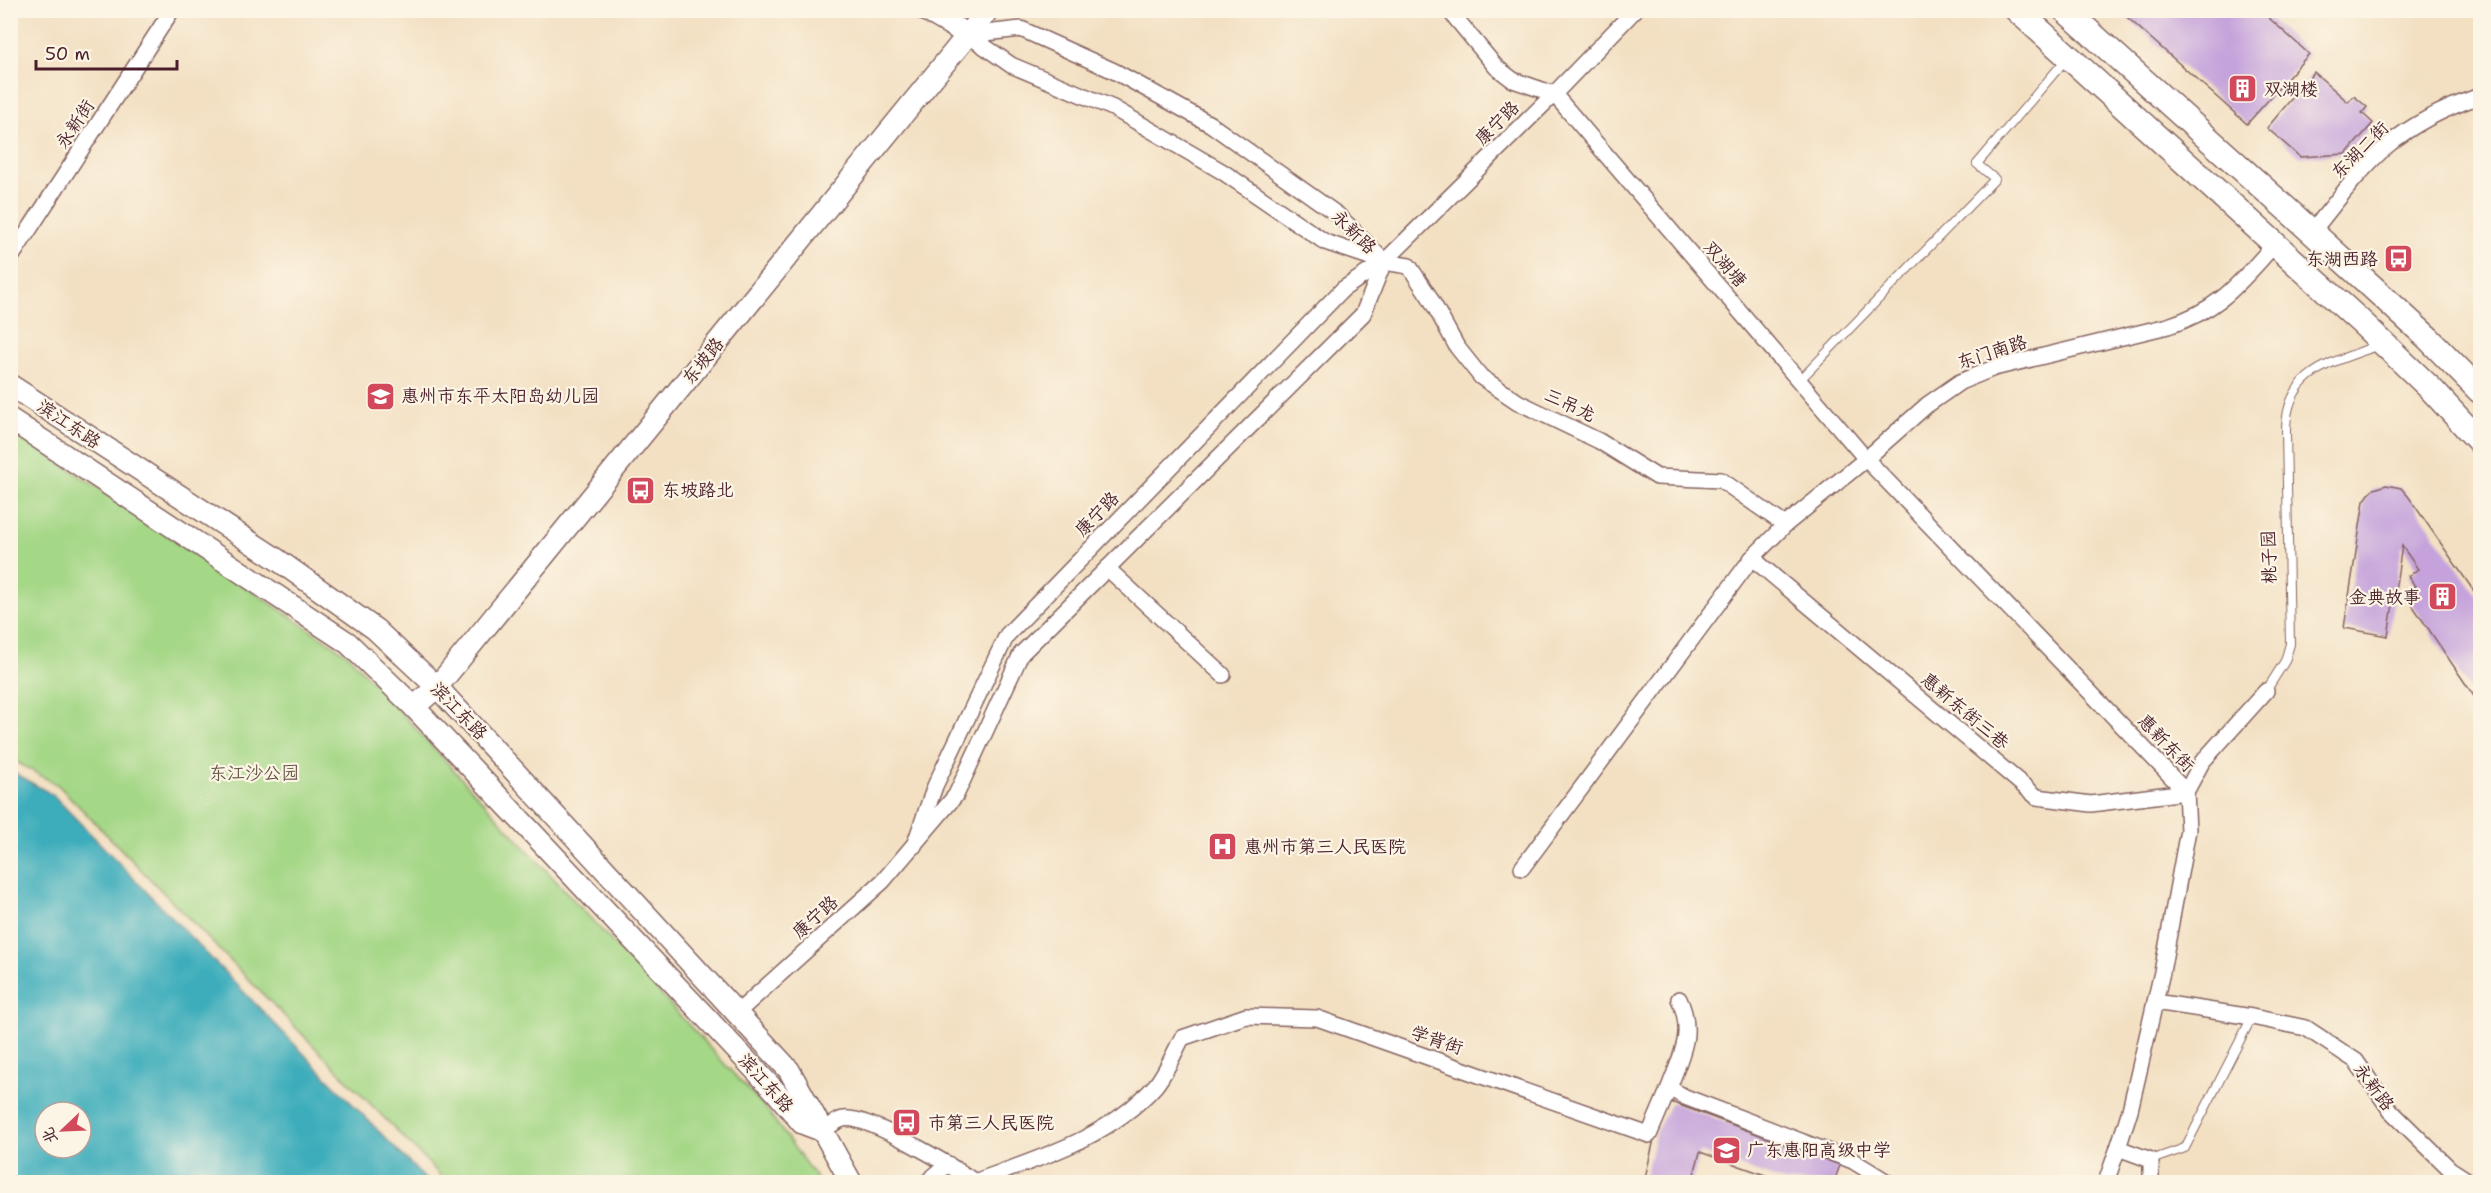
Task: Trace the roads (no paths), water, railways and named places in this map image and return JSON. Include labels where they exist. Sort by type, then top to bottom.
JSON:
[{"type":"main road","name":"永新路","points":[[925,10],[968,35]]},
{"type":"main road","name":"东坡路","points":[[414,707],[437,687],[988,10]]},
{"type":"main road","points":[[2017,10],[2384,343],[2481,442]]},
{"type":"main road","points":[[2065,10],[2428,338],[2481,391]]},
{"type":"main road","name":"滨江东路","points":[[10,385],[275,558],[375,629],[437,687],[789,1070],[851,1182]]},
{"type":"main road","name":"滨江东路","points":[[10,419],[348,643],[414,707],[776,1092],[802,1123],[823,1131]]},
{"type":"street","name":"永新街","points":[[10,259],[172,10]]},
{"type":"street","points":[[1449,10],[1496,67],[1513,80],[1554,94]]},
{"type":"street","name":"康宁路","points":[[914,846],[935,786],[1006,635],[1343,289],[1384,261],[1554,94],[1635,10]]},
{"type":"street","name":"永新路","points":[[968,35],[1021,28],[1114,71],[1220,131],[1338,215],[1384,261]]},
{"type":"street","name":"永新路","points":[[968,35],[1011,65],[1113,108],[1223,172],[1325,242],[1384,261]]},
{"type":"street","name":"双湖塘","points":[[1554,94],[1866,459]]},
{"type":"street","name":"东湖二街","points":[[2312,232],[2359,174],[2386,146],[2419,124],[2456,105],[2481,96]]},
{"type":"street","name":"东门南路","points":[[1521,868],[1752,558],[1785,525],[1866,459],[1927,405],[1971,377],[2006,365],[2168,326],[2204,312],[2229,294],[2274,245]]},
{"type":"street","name":"康宁路","points":[[738,1012],[883,881],[914,846],[956,795],[1021,654],[1363,314],[1384,261]]},
{"type":"street","name":"三吊龙","points":[[1384,261],[1409,266],[1430,296],[1457,347],[1481,377],[1518,402],[1599,441],[1657,477],[1721,480],[1785,525]]},
{"type":"street","name":"惠新东街","points":[[1866,459],[2186,792],[2188,830],[2155,1002],[2130,1110],[2106,1182]]},
{"type":"street","name":"惠新东街三巷","points":[[1752,558],[2037,797],[2091,804],[2186,792]]},
{"type":"street","points":[[1107,568],[1222,675]]},
{"type":"street","name":"桃子园","points":[[2186,792],[2202,762],[2266,691]]},
{"type":"street","points":[[1679,999],[1686,1013],[1688,1036],[1669,1088],[1685,1097],[1853,1161],[1887,1182]]},
{"type":"street","name":"永新路","points":[[2155,1002],[2306,1028],[2356,1061],[2391,1111],[2450,1169],[2470,1182]]},
{"type":"street","name":"学背街","points":[[975,1182],[1054,1152],[1114,1122],[1156,1085],[1182,1038],[1246,1016],[1317,1018],[1649,1135],[1669,1088]]},
{"type":"street","points":[[823,1131],[843,1119],[867,1122],[948,1164],[975,1182]]},
{"type":"street","points":[[2118,1148],[2151,1160],[2151,1182]]},
{"type":"street","points":[[927,1182],[948,1164]]},
{"type":"lane","points":[[1799,381],[1995,179],[1977,164],[2068,57]]},
{"type":"lane","name":"桃子园","points":[[2266,691],[2283,666],[2290,644],[2286,431],[2289,404],[2301,383],[2315,370],[2384,343]]},
{"type":"lane","points":[[2151,1160],[2185,1148],[2252,1017]]},
{"type":"water","points":[[11,771],[53,795],[428,1182],[11,1182]]},
{"type":"place","name":"双湖楼","points":[[2243,89]]},
{"type":"place","name":"东湖西路","points":[[2399,259]]},
{"type":"place","name":"惠州市东平太阳岛幼儿园","points":[[380,396]]},
{"type":"place","name":"东坡路北","points":[[641,490]]},
{"type":"place","name":"金典故事","points":[[2442,597]]},
{"type":"place","name":"惠州市第三人民医院","points":[[1223,847]]},
{"type":"place","name":"市第三人民医院","points":[[907,1123]]},
{"type":"place","name":"广东惠阳高级中学","points":[[1726,1150]]},
{"type":"park label","name":"东江沙公园","points":[[254,773]]}]
